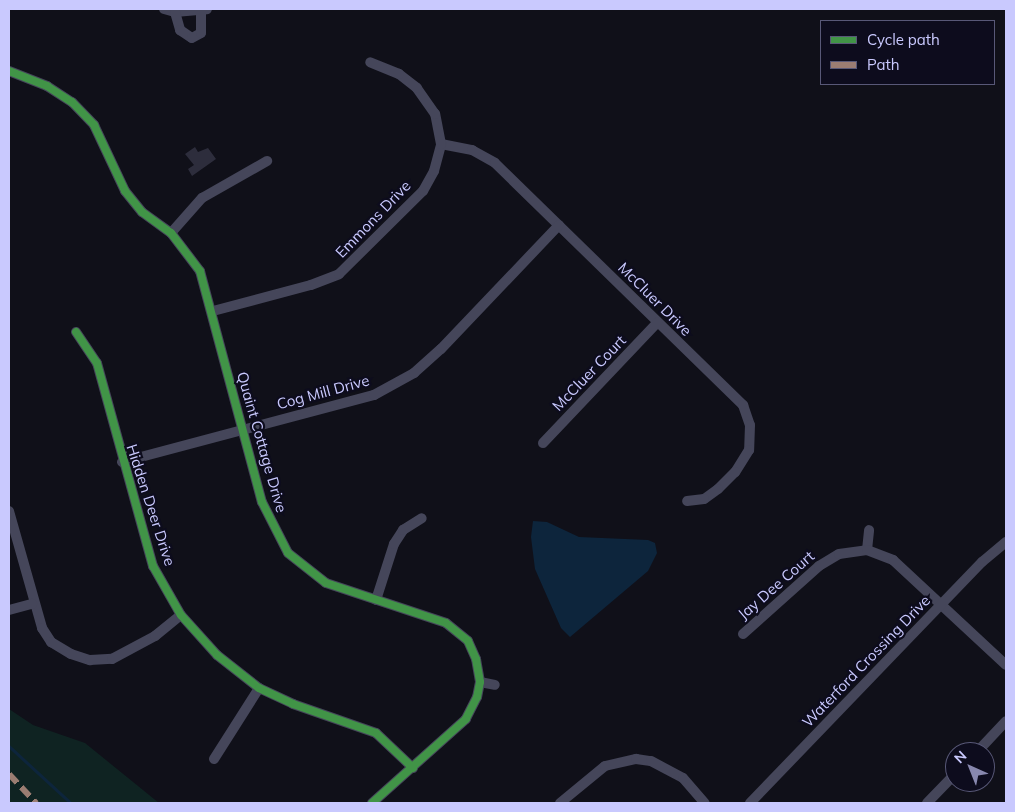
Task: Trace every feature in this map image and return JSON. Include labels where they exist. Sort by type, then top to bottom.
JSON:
[{"type":"street","points":[[164,9],[175,12],[204,9],[201,32],[192,38],[183,35],[175,12]]},
{"type":"street","points":[[370,62],[399,74],[417,88],[435,114],[440,144]]},
{"type":"street","name":"Quaint Cottage Drive","points":[[9,72],[47,86],[72,102],[94,125],[125,191],[142,212],[171,234],[200,271],[213,311],[262,502],[288,553],[326,583],[446,622],[468,641],[476,659],[480,682],[477,697],[466,719],[372,803]]},
{"type":"street","name":"McCluer Drive","points":[[440,144],[472,150],[495,163],[743,405],[750,425],[749,450],[735,472],[704,499],[688,501]]},
{"type":"street","name":"Emmons Drive","points":[[213,311],[311,285],[339,274],[423,190],[434,171],[440,144]]},
{"type":"street","points":[[171,234],[202,198],[267,162]]},
{"type":"street","name":"Cog Mill Drive","points":[[122,462],[243,428],[374,395],[414,373],[441,349],[559,225]]},
{"type":"street","name":"McCluer Court","points":[[543,443],[657,323]]},
{"type":"street","name":"Hidden Deer Drive","points":[[76,332],[96,364],[122,462],[153,566],[181,615],[217,655],[259,688],[293,704],[376,733],[413,768]]},
{"type":"street","points":[[9,511],[32,604],[42,628],[52,642],[70,654],[101,662],[140,645],[181,615]]},
{"type":"street","points":[[376,600],[394,544],[403,530],[422,518]]},
{"type":"street","points":[[869,530],[867,550],[892,560],[1006,665]]},
{"type":"street","name":"Waterford Crossing Drive","points":[[750,803],[941,604],[1005,546]]},
{"type":"street","name":"Jay Dee Court","points":[[744,634],[819,566],[839,554],[867,550]]},
{"type":"street","points":[[9,610],[32,604]]},
{"type":"street","points":[[480,682],[496,685]]},
{"type":"street","points":[[214,759],[259,688]]},
{"type":"street","points":[[986,742],[1006,721]]},
{"type":"street","points":[[560,803],[605,766],[636,759],[651,760],[683,778],[705,803]]},
{"type":"street","points":[[927,803],[945,784]]},
{"type":"green space","points":[[9,709],[33,725],[85,743],[159,803],[9,803]]},
{"type":"water","points":[[533,521],[547,522],[579,537],[648,540],[655,543],[657,553],[648,571],[570,637],[561,628],[535,569],[531,537]]},
{"type":"building","points":[[195,147],[198,152],[208,148],[216,159],[192,176],[188,169],[194,165],[185,154]]},
{"type":"waterway","points":[[9,746],[71,803]]},
{"type":"marked path","points":[[9,774],[36,803]]},
{"type":"cycle path","points":[[9,71],[47,86],[72,102],[94,125],[125,191],[142,212],[171,233],[200,271],[262,502],[288,553],[326,583],[446,623],[468,641],[476,659],[480,682],[477,697],[466,719],[372,803]]},
{"type":"cycle path","points":[[76,332],[97,363],[153,566],[181,615],[217,655],[259,688],[293,704],[376,733],[413,768]]}]
